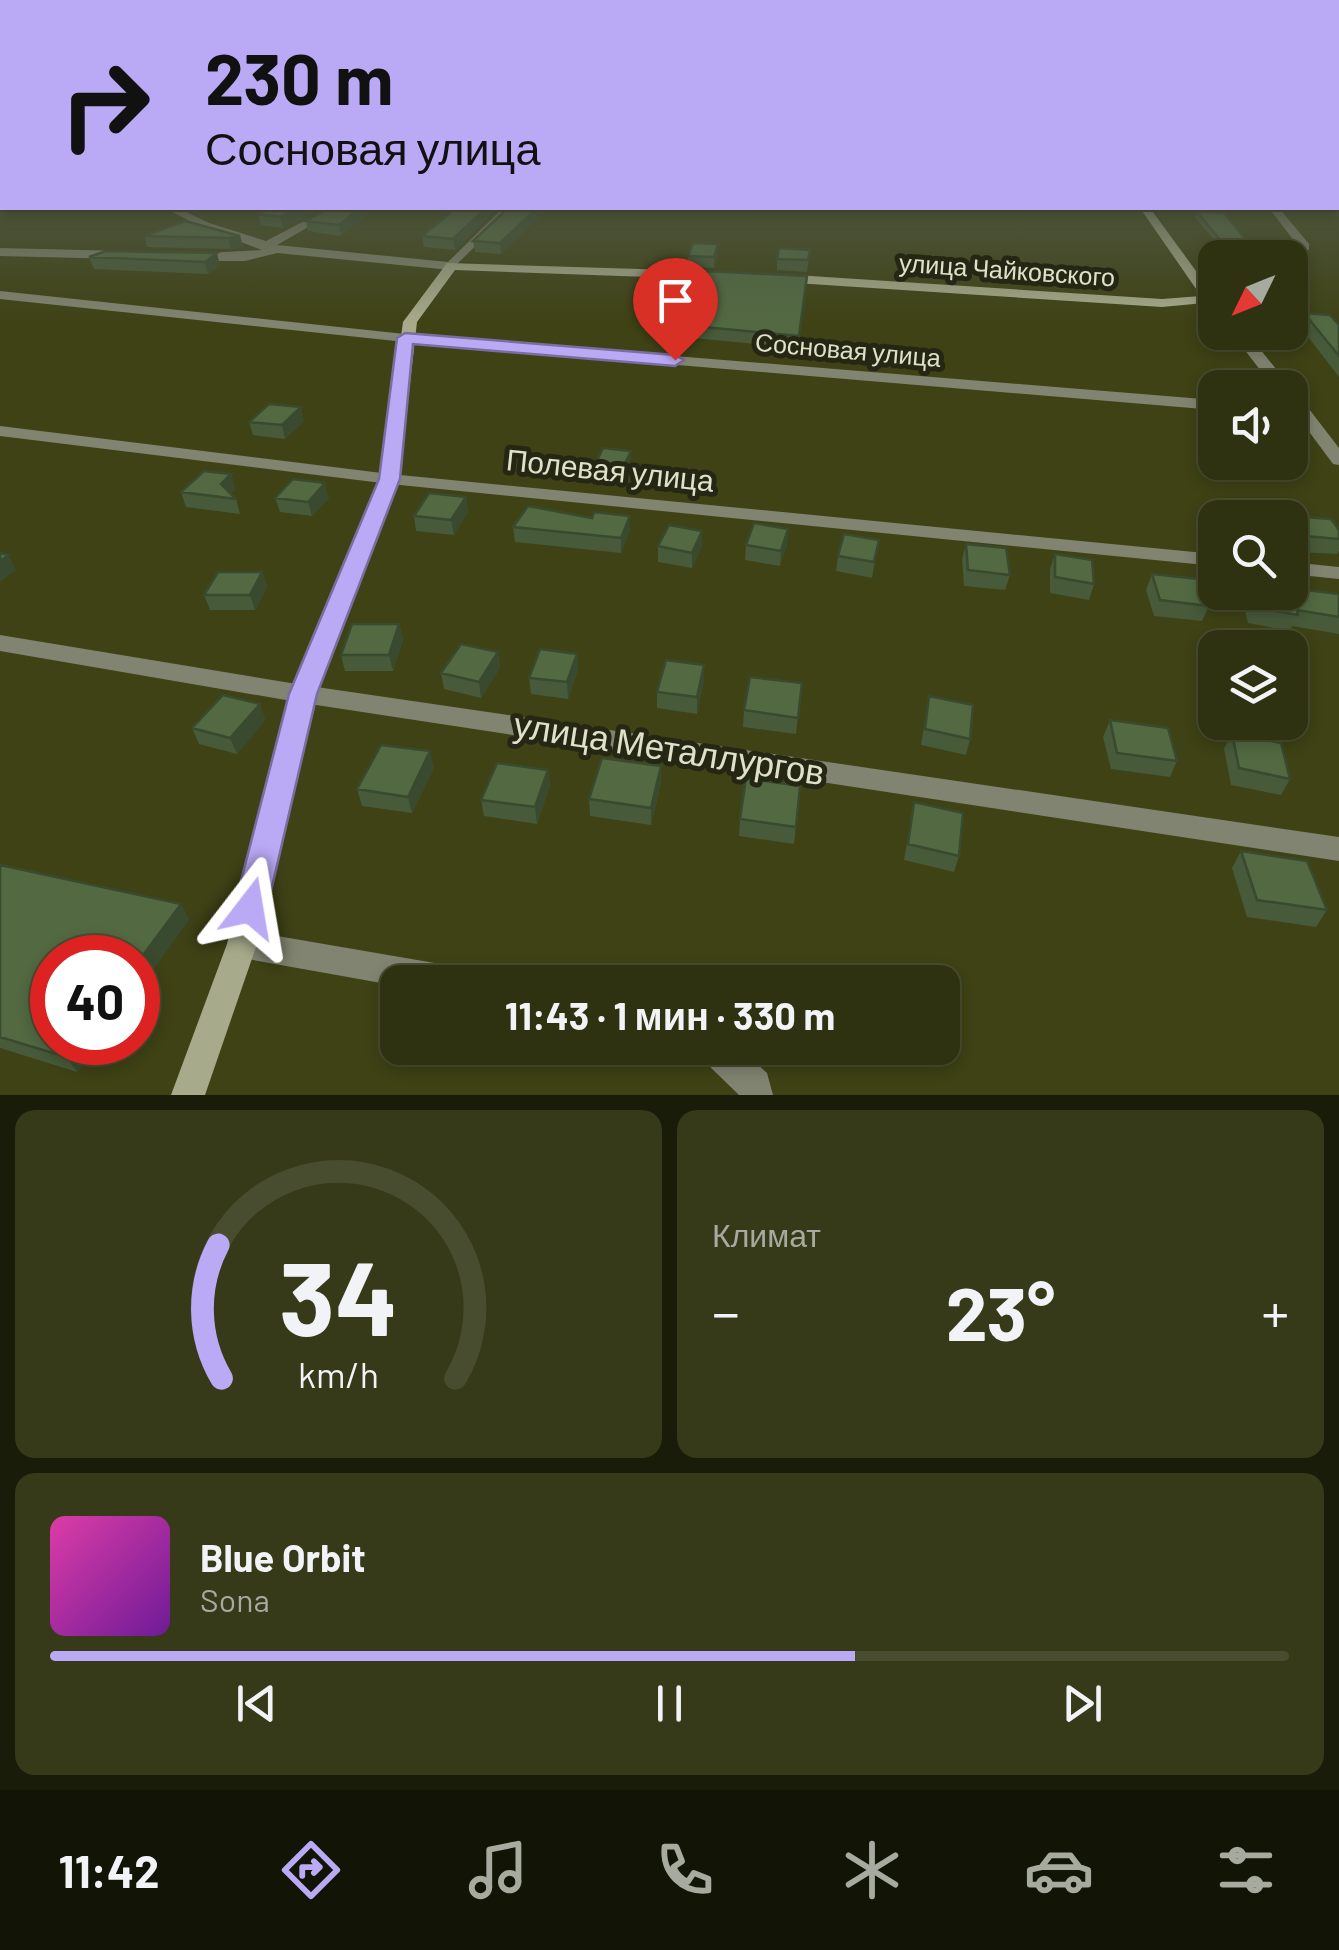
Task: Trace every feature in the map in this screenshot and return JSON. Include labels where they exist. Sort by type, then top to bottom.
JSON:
[{"type":"street","points":[[202,221],[280,250],[451,266],[723,276]]},
{"type":"street","points":[[264,247],[312,221]]},
{"type":"street","points":[[188,1095],[242,944],[303,694],[390,479],[410,322],[451,266],[496,221]]},
{"type":"street","points":[[1154,221],[1198,282]]},
{"type":"street","points":[[175,256],[244,257],[280,250]]},
{"type":"street","points":[[0,252],[136,256]]},
{"type":"street","name":"улица Чайковского","points":[[762,277],[1198,302]]},
{"type":"street","name":"Сосновая улица","points":[[0,295],[405,338],[1198,404]]},
{"type":"street","points":[[1253,350],[1269,370]]},
{"type":"street","points":[[1308,425],[1339,460]]},
{"type":"street","name":"Полевая улица","points":[[0,431],[390,479],[1198,558]]},
{"type":"street","points":[[1308,570],[1339,573]]},
{"type":"street","name":"улица Металлургов","points":[[0,643],[303,694],[1339,850]]},
{"type":"street","points":[[242,944],[380,968]]},
{"type":"street","points":[[733,1065],[755,1085],[756,1095]]},
{"type":"building","points":[[185,221],[240,236],[228,238],[144,236]]},
{"type":"building","points":[[307,221],[344,221],[339,225]]},
{"type":"building","points":[[440,221],[472,221],[453,239],[422,236]]},
{"type":"building","points":[[494,221],[523,221],[500,243],[473,241]]},
{"type":"building","points":[[1205,221],[1231,221],[1246,240],[1220,240]]},
{"type":"building","points":[[693,243],[718,244],[714,257],[688,256]]},
{"type":"building","points":[[779,248],[810,250],[808,260],[777,259]]},
{"type":"building","points":[[106,251],[217,253],[205,262],[89,257]]},
{"type":"building","points":[[682,270],[807,276],[799,336],[661,323]]},
{"type":"building","points":[[1308,313],[1330,315],[1339,325],[1339,356]]},
{"type":"building","points":[[269,404],[301,407],[282,425],[249,422]]},
{"type":"building","points":[[603,448],[631,451],[622,470],[594,467]]},
{"type":"building","points":[[204,471],[231,474],[221,484],[236,499],[181,492]]},
{"type":"building","points":[[293,479],[325,483],[308,502],[275,498]]},
{"type":"building","points":[[429,493],[466,497],[451,520],[414,516]]},
{"type":"building","points":[[528,506],[592,518],[594,512],[630,516],[621,538],[513,527]]},
{"type":"building","points":[[1308,517],[1331,519],[1339,530],[1339,539],[1308,536]]},
{"type":"building","points":[[754,523],[788,529],[781,551],[746,545]]},
{"type":"building","points":[[669,525],[702,531],[692,553],[658,546]]},
{"type":"building","points":[[844,534],[879,540],[874,562],[838,556]]},
{"type":"building","points":[[966,544],[1006,548],[1010,575],[968,570]]},
{"type":"building","points":[[1055,554],[1092,560],[1094,584],[1055,577]]},
{"type":"building","points":[[218,572],[262,572],[250,595],[204,595]]},
{"type":"building","points":[[1152,574],[1198,579],[1198,605],[1160,600]]},
{"type":"building","points":[[1308,590],[1339,594],[1339,617],[1297,610],[1308,610]]},
{"type":"building","points":[[1268,610],[1297,610],[1298,615]]},
{"type":"building","points":[[352,624],[399,624],[389,655],[341,655]]},
{"type":"building","points":[[461,644],[498,652],[479,682],[441,673]]},
{"type":"building","points":[[540,649],[577,654],[567,682],[529,678]]},
{"type":"building","points":[[666,660],[704,665],[697,697],[657,692]]},
{"type":"building","points":[[750,677],[802,683],[798,718],[744,710]]},
{"type":"building","points":[[223,695],[260,704],[230,738],[192,728]]},
{"type":"building","points":[[929,696],[973,705],[970,739],[925,729]]},
{"type":"building","points":[[1110,720],[1168,728],[1177,761],[1117,753]]},
{"type":"building","points":[[1233,740],[1281,743],[1290,779],[1239,768]]},
{"type":"building","points":[[381,745],[430,751],[408,797],[357,789]]},
{"type":"building","points":[[602,758],[661,766],[651,808],[589,799]]},
{"type":"building","points":[[497,763],[548,770],[535,807],[481,800]]},
{"type":"building","points":[[746,778],[800,786],[796,827],[740,819]]},
{"type":"building","points":[[914,802],[963,813],[959,856],[908,844]]},
{"type":"building","points":[[1241,851],[1307,861],[1327,910],[1257,900]]},
{"type":"building","points":[[0,865],[181,904],[158,935],[30,935],[30,1046],[0,1037]]},
{"type":"route","points":[[250,908],[303,694],[390,479],[405,338],[675,360]]}]
